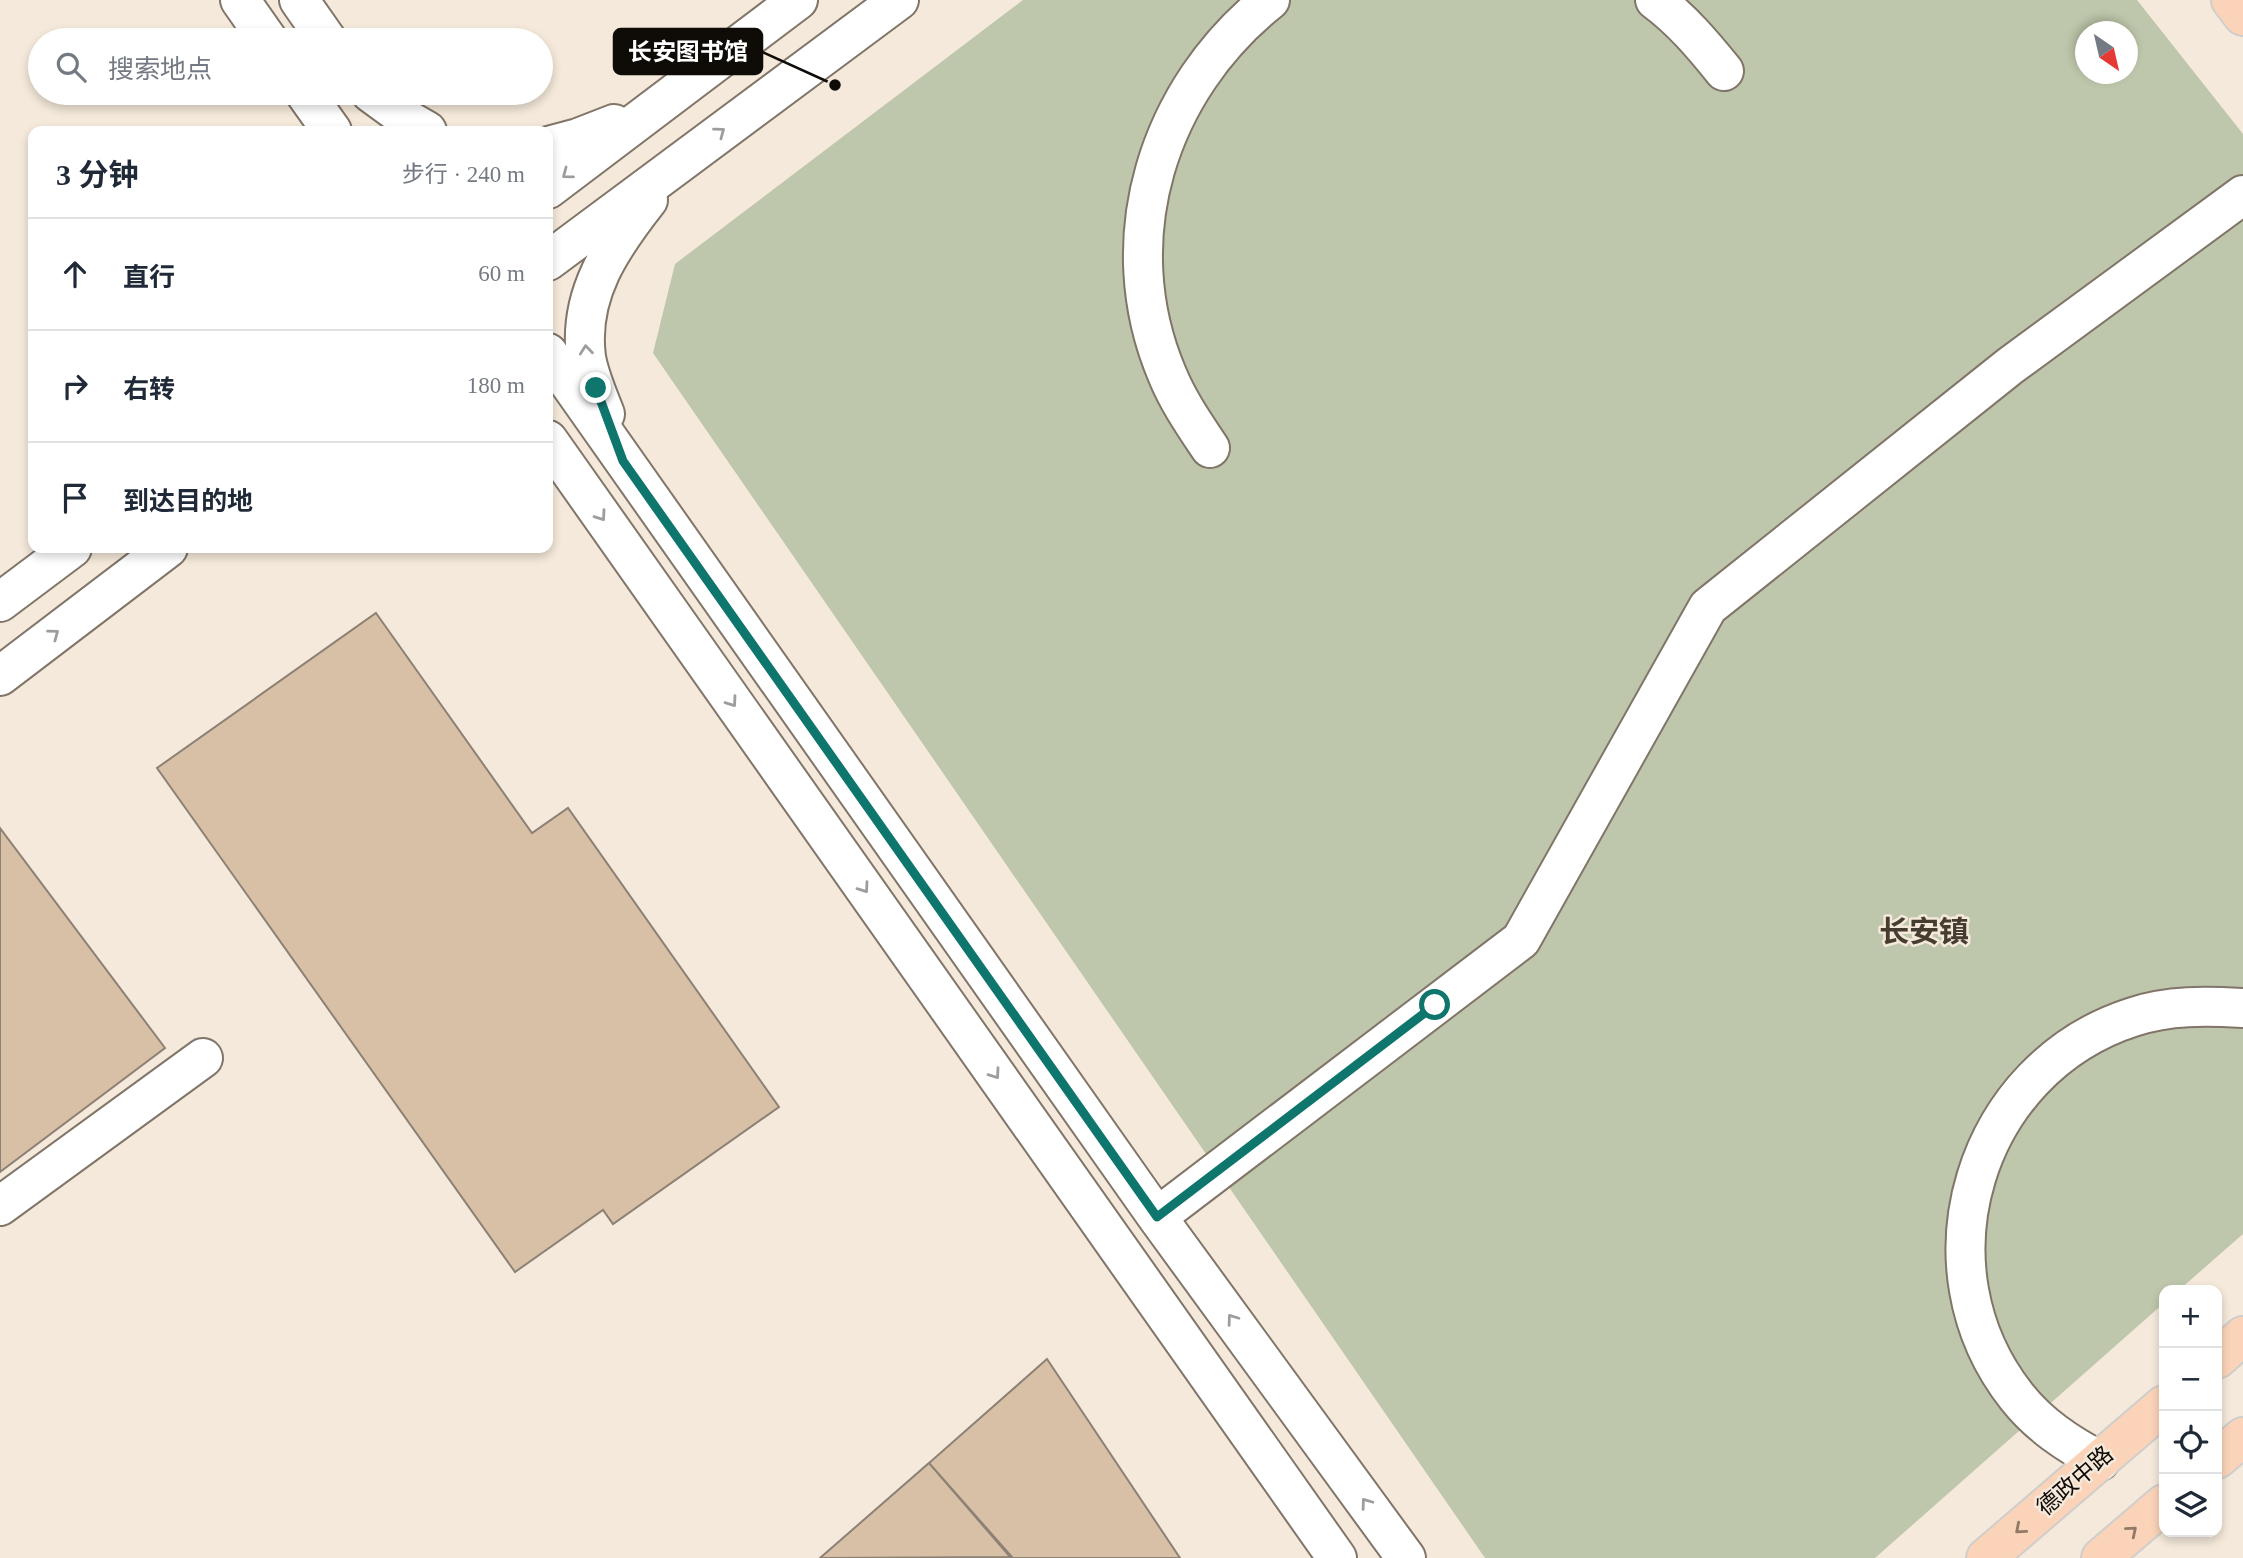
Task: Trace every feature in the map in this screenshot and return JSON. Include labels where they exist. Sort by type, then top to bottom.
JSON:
[{"type":"main road","points":[[2231,0],[2243,16]]},
{"type":"main road","points":[[2222,1355],[2243,1336]]},
{"type":"main road","name":"德政中路","points":[[1986,1558],[2159,1409]]},
{"type":"main road","points":[[2222,1455],[2243,1437]]},
{"type":"main road","points":[[2101,1558],[2159,1508]]},
{"type":"street","points":[[240,0],[260,28]]},
{"type":"street","points":[[299,0],[319,28]]},
{"type":"street","points":[[553,184],[798,0]]},
{"type":"street","points":[[553,257],[899,0]]},
{"type":"street","points":[[1655,0],[1698,38],[1724,71]]},
{"type":"street","points":[[1210,448],[1181,403],[1167,374],[1153,333],[1143,248],[1147,205],[1156,164],[1171,123],[1192,85],[1217,51],[1263,2]]},
{"type":"street","points":[[372,105],[387,126]]},
{"type":"street","points":[[387,105],[418,126]]},
{"type":"street","points":[[553,145],[578,138],[655,108]]},
{"type":"street","points":[[623,461],[587,359],[584,325],[593,288],[608,256],[631,221],[674,167]]},
{"type":"street","points":[[1157,1217],[1521,940],[1708,607],[2010,366],[2243,195]]},
{"type":"street","points":[[553,360],[1157,1217],[1406,1558]]},
{"type":"street","points":[[553,452],[561,470],[1338,1558]]},
{"type":"street","points":[[0,602],[65,553]]},
{"type":"street","points":[[0,676],[161,553]]},
{"type":"street","points":[[2100,1461],[2069,1445],[2041,1423],[2017,1397],[1997,1367],[1982,1335],[1970,1301],[1965,1266],[1965,1230],[1980,1161],[1996,1129],[2016,1099],[2040,1072],[2067,1049],[2099,1031],[2133,1017],[2206,1005],[2243,1008]]},
{"type":"street","points":[[0,1206],[203,1058]]},
{"type":"green space","points":[[1023,0],[2137,0],[2243,134],[2243,1234],[2185,1285],[2159,1285],[2159,1307],[1875,1558],[1485,1558],[653,353],[675,264]]},
{"type":"building","points":[[376,613],[532,833],[568,808],[779,1107],[613,1224],[603,1210],[515,1272],[157,768]]},
{"type":"building","points":[[0,828],[165,1048],[0,1172]]},
{"type":"building","points":[[1047,1359],[1180,1558],[1011,1558],[929,1463]]},
{"type":"building","points":[[929,1463],[1012,1557],[820,1558]]},
{"type":"place","name":"长安图书馆","points":[[835,85]]},
{"type":"district","name":"长安镇","points":[[1924,931]]},
{"type":"route","points":[[596,388],[623,461],[1157,1217],[1435,1005]]}]
